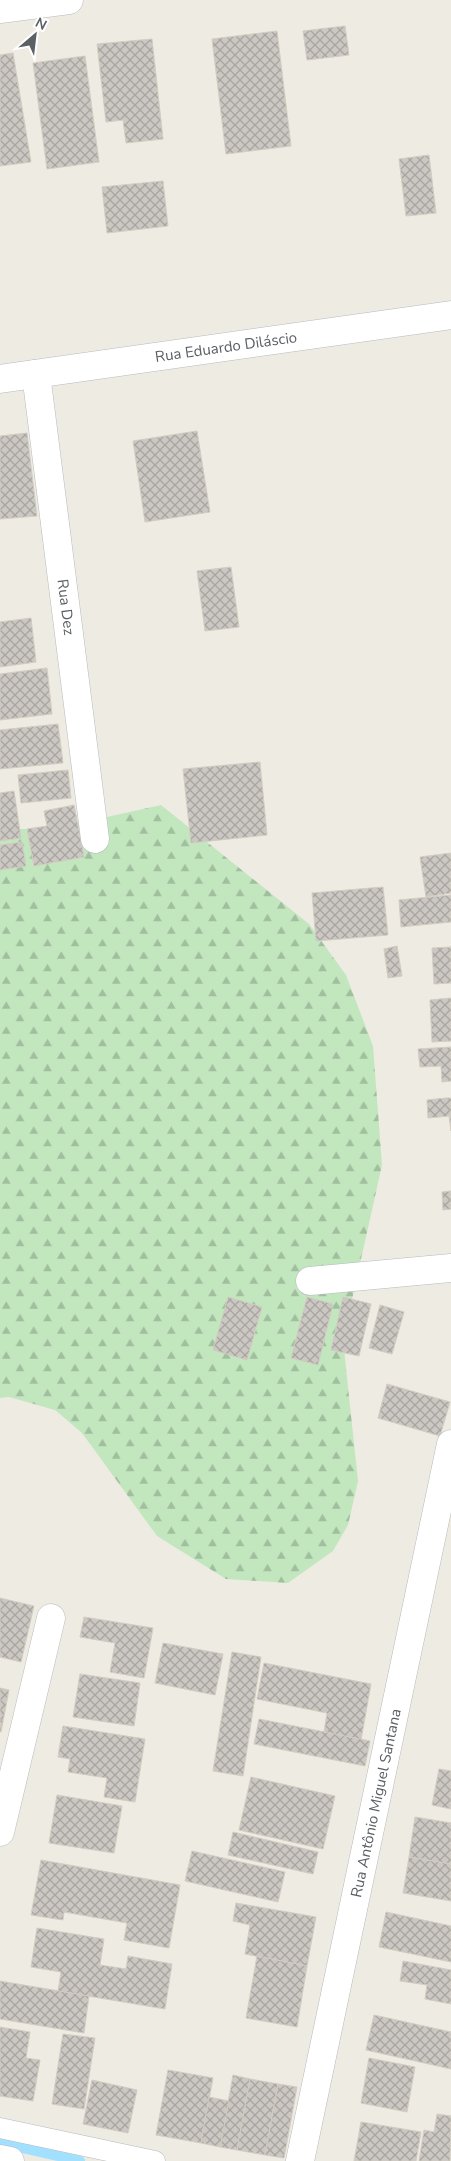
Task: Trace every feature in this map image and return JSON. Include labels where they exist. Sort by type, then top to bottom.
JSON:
[{"type":"street","points":[[0,9],[69,0]]},
{"type":"street","name":"Rua Eduardo Diláscio","points":[[0,379],[451,315]]},
{"type":"street","name":"Rua Dez","points":[[36,374],[95,839]]},
{"type":"street","points":[[310,1281],[451,1268]]},
{"type":"street","name":"Rua Antônio Miguel Santana","points":[[300,2161],[451,1444]]},
{"type":"street","points":[[0,1832],[51,1618]]},
{"type":"street","points":[[0,2159],[10,2161]]},
{"type":"lane","points":[[0,2128],[155,2161]]},
{"type":"green space","points":[[161,805],[309,924],[346,975],[373,1046],[382,1165],[343,1340],[358,1481],[348,1525],[333,1551],[288,1583],[226,1579],[157,1536],[82,1433],[55,1410],[9,1397],[0,1398],[0,829],[53,829]]},
{"type":"building","points":[[345,26],[349,55],[307,60],[303,31]]},
{"type":"building","points":[[277,31],[291,146],[226,154],[212,39]]},
{"type":"building","points":[[152,39],[163,139],[126,143],[123,120],[106,122],[97,44]]},
{"type":"building","points":[[13,53],[31,162],[0,166],[0,55]]},
{"type":"building","points":[[85,56],[99,162],[47,169],[33,63]]},
{"type":"building","points":[[429,155],[436,213],[406,216],[399,159]]},
{"type":"building","points":[[163,181],[168,226],[107,233],[102,187]]},
{"type":"building","points":[[197,431],[210,512],[145,522],[133,441]]},
{"type":"building","points":[[27,433],[37,516],[0,519],[0,436]]},
{"type":"building","points":[[231,567],[239,627],[205,631],[197,571]]},
{"type":"building","points":[[31,618],[36,662],[0,667],[0,622]]},
{"type":"building","points":[[47,668],[52,714],[0,720],[0,674]]},
{"type":"building","points":[[58,724],[63,763],[0,769],[0,730]]},
{"type":"building","points":[[260,762],[267,835],[191,843],[183,769]]},
{"type":"building","points":[[68,770],[71,798],[21,803],[18,775]]},
{"type":"building","points":[[14,791],[21,838],[0,841],[0,793]]},
{"type":"building","points":[[74,805],[84,857],[34,866],[27,829],[47,826],[44,811]]},
{"type":"building","points":[[22,842],[26,866],[0,870],[0,845]]},
{"type":"building","points":[[451,853],[451,893],[426,897],[420,857]]},
{"type":"building","points":[[383,887],[388,935],[316,941],[312,893]]},
{"type":"building","points":[[451,895],[451,922],[401,927],[399,900]]},
{"type":"building","points":[[397,946],[402,976],[388,978],[384,949]]},
{"type":"building","points":[[451,947],[451,983],[434,984],[432,948]]},
{"type":"building","points":[[451,998],[451,1041],[432,1042],[430,1000]]},
{"type":"building","points":[[451,1047],[451,1081],[442,1082],[441,1066],[420,1067],[418,1049]]},
{"type":"building","points":[[451,1098],[451,1131],[449,1116],[428,1118],[427,1100]]},
{"type":"building","points":[[451,1191],[451,1209],[443,1210],[442,1192]]},
{"type":"building","points":[[228,1297],[262,1307],[247,1360],[213,1350]]},
{"type":"building","points":[[307,1297],[333,1304],[318,1365],[291,1358]]},
{"type":"building","points":[[343,1297],[371,1304],[359,1356],[331,1350]]},
{"type":"building","points":[[380,1305],[404,1312],[392,1354],[369,1348]]},
{"type":"building","points":[[387,1384],[450,1402],[440,1436],[378,1418]]},
{"type":"building","points":[[0,1598],[34,1606],[21,1662],[0,1657]]},
{"type":"building","points":[[84,1617],[153,1628],[144,1678],[110,1672],[115,1643],[80,1637]]},
{"type":"building","points":[[163,1643],[223,1654],[215,1695],[155,1683]]},
{"type":"building","points":[[232,1652],[261,1657],[243,1776],[213,1771]]},
{"type":"building","points":[[264,1663],[371,1684],[361,1740],[324,1732],[327,1713],[257,1699]]},
{"type":"building","points":[[80,1674],[140,1683],[134,1726],[73,1717]]},
{"type":"building","points":[[0,1688],[9,1690],[1,1732],[0,1732]]},
{"type":"building","points":[[259,1719],[370,1741],[365,1766],[254,1744]]},
{"type":"building","points":[[63,1726],[145,1739],[135,1802],[104,1797],[107,1778],[68,1772],[70,1759],[58,1757]]},
{"type":"building","points":[[439,1769],[451,1771],[451,1809],[432,1805]]},
{"type":"building","points":[[251,1777],[335,1796],[323,1849],[239,1830]]},
{"type":"building","points":[[57,1795],[122,1806],[114,1853],[49,1843]]},
{"type":"building","points":[[415,1817],[451,1823],[451,1864],[409,1857]]},
{"type":"building","points":[[233,1832],[318,1852],[313,1874],[228,1855]]},
{"type":"building","points":[[192,1851],[285,1872],[278,1902],[185,1881]]},
{"type":"building","points":[[409,1857],[451,1864],[451,1901],[403,1893]]},
{"type":"building","points":[[41,1860],[180,1885],[169,1948],[124,1940],[127,1923],[64,1912],[63,1920],[31,1915]]},
{"type":"building","points":[[236,1903],[316,1917],[307,1966],[245,1954],[250,1925],[233,1921]]},
{"type":"building","points":[[386,1912],[451,1926],[451,1962],[379,1947]]},
{"type":"building","points":[[37,1928],[104,1939],[100,1965],[126,1969],[128,1956],[172,1964],[165,2009],[58,1991],[61,1972],[31,1967]]},
{"type":"building","points":[[257,1956],[307,1966],[297,2027],[246,2018]]},
{"type":"building","points":[[403,1961],[451,1970],[451,2004],[425,1999],[427,1985],[400,1981]]},
{"type":"building","points":[[0,1981],[89,1996],[84,2033],[0,2019]]},
{"type":"building","points":[[374,2015],[451,2032],[451,2069],[366,2050]]},
{"type":"building","points":[[0,2027],[30,2032],[26,2058],[40,2060],[33,2101],[0,2096]]},
{"type":"building","points":[[63,2034],[95,2038],[84,2109],[52,2104]]},
{"type":"building","points":[[369,2058],[415,2067],[407,2112],[361,2103]]},
{"type":"building","points":[[168,2070],[213,2078],[201,2143],[156,2135]]},
{"type":"building","points":[[233,2075],[250,2079],[237,2150],[220,2147]]},
{"type":"building","points":[[250,2079],[278,2084],[265,2155],[237,2150]]},
{"type":"building","points":[[92,2080],[137,2090],[128,2133],[83,2124]]},
{"type":"building","points":[[278,2084],[297,2087],[284,2158],[265,2155]]},
{"type":"building","points":[[209,2097],[229,2101],[220,2147],[201,2143]]},
{"type":"building","points":[[437,2114],[451,2116],[450,2161],[419,2161],[424,2130],[434,2132]]},
{"type":"building","points":[[361,2122],[421,2132],[416,2161],[354,2161]]},
{"type":"waterway","points":[[0,2143],[80,2161]]}]
